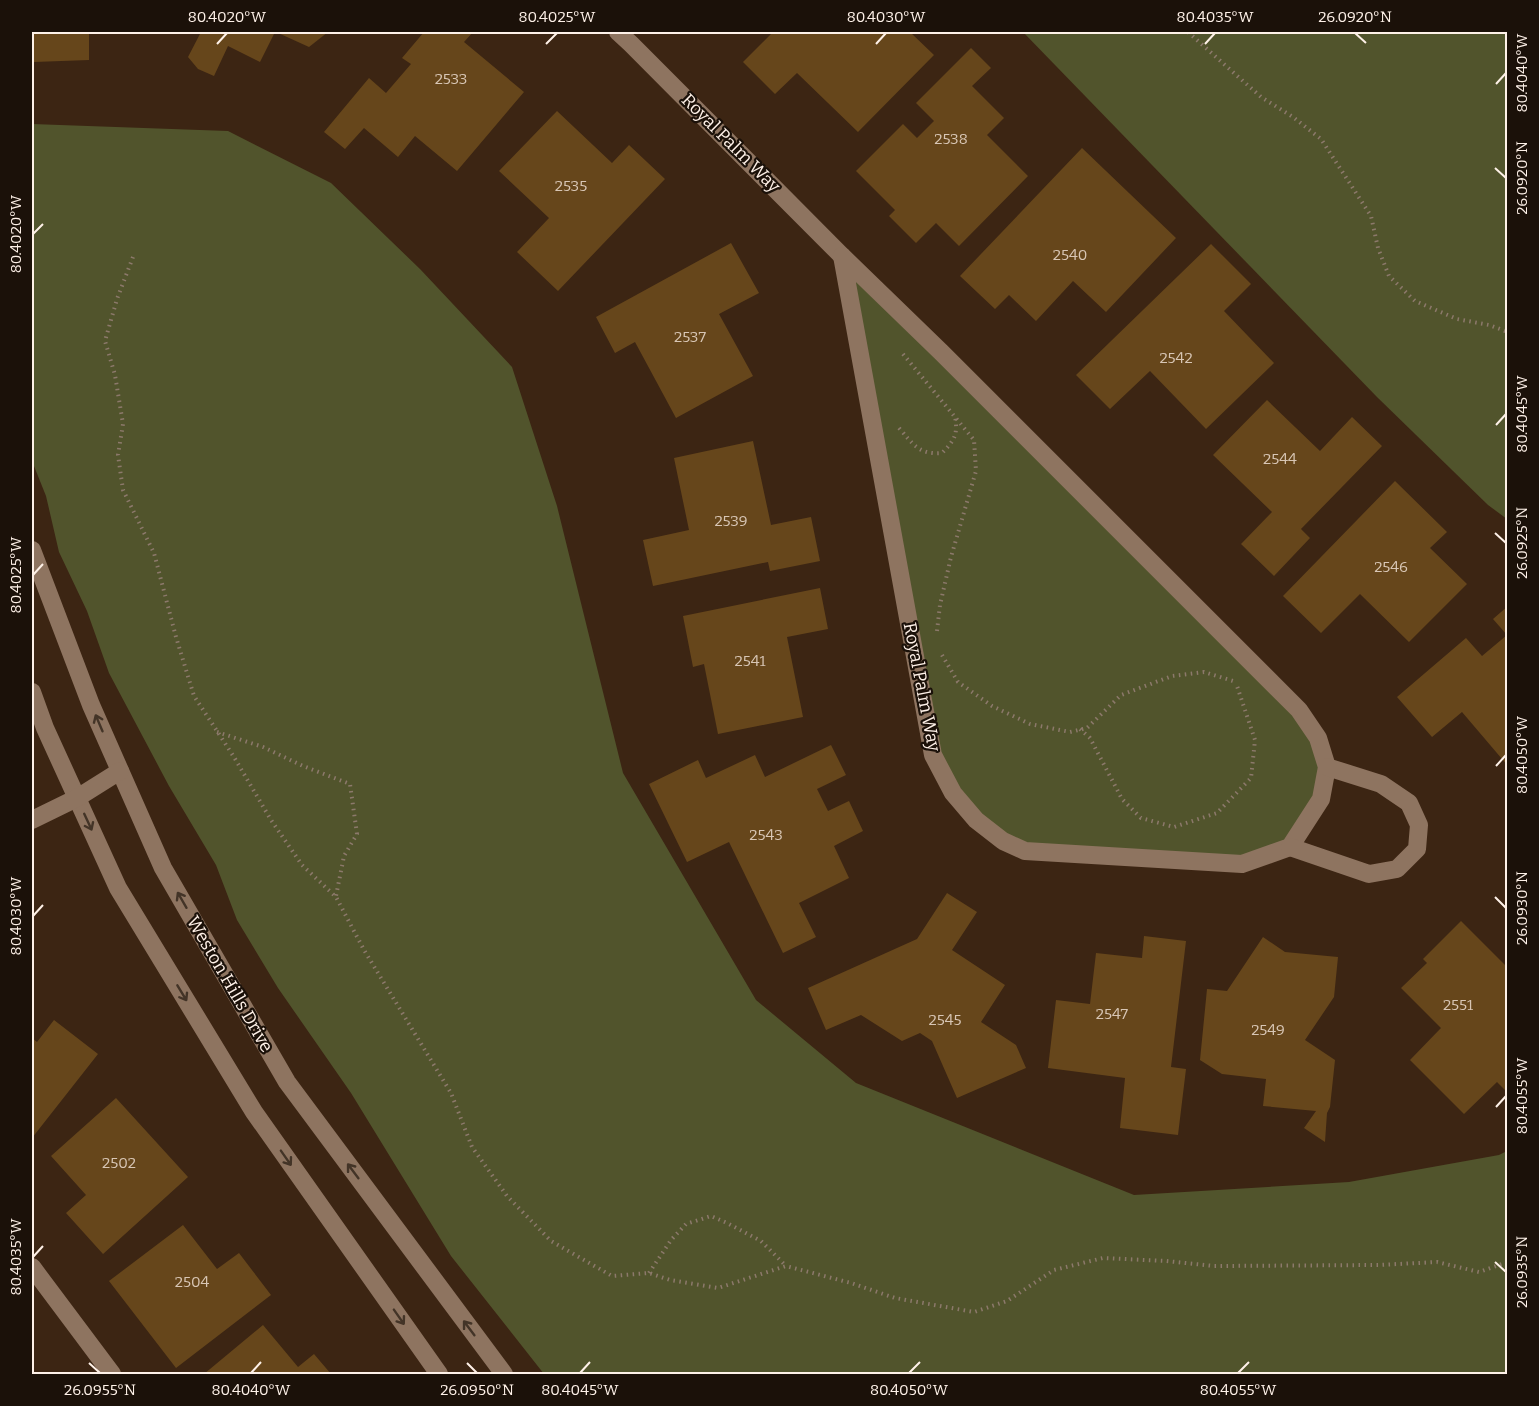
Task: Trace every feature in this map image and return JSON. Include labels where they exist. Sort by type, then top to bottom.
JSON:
[{"type":"street","name":"Royal Palm Way","points":[[618,32],[632,44],[1299,710],[1318,738],[1327,767],[1321,799],[1290,847],[1242,864],[1025,851],[1003,841],[976,820],[953,793],[933,755],[843,256]]},
{"type":"street","name":"Weston Hills Drive","points":[[32,550],[92,705],[163,868],[287,1082],[504,1374]]},
{"type":"street","points":[[32,692],[45,728],[118,888],[254,1112],[439,1374]]},
{"type":"street","points":[[1290,847],[1369,874],[1397,869],[1417,849],[1419,825],[1409,803],[1381,784],[1327,767]]},
{"type":"street","points":[[32,820],[77,798],[120,771]]},
{"type":"street","points":[[32,1267],[112,1374]]},
{"type":"path","points":[[1188,32],[1261,97],[1293,117],[1321,139],[1371,216],[1378,248],[1389,276],[1415,301],[1457,319],[1489,324],[1508,332]]},
{"type":"path","points":[[133,257],[117,299],[105,341],[115,375],[123,424],[118,455],[123,490],[154,553],[194,696],[271,820],[302,865],[336,897],[364,950],[451,1093],[472,1147],[507,1196],[551,1241],[612,1276],[649,1273],[670,1280],[718,1288],[786,1266]]},
{"type":"path","points":[[898,347],[974,440],[976,471],[951,557],[940,605],[937,635]]},
{"type":"path","points":[[898,427],[913,444],[929,454],[942,453],[951,444],[957,430],[955,416]]},
{"type":"path","points":[[942,654],[958,682],[992,706],[1030,724],[1070,732],[1080,729],[1087,728],[1121,695],[1173,676],[1204,672],[1236,682],[1255,740],[1251,778],[1218,813],[1174,827],[1141,818],[1122,799],[1090,738],[1080,729]]},
{"type":"path","points":[[217,731],[263,747],[303,766],[350,784],[357,834],[344,856],[336,897]]},
{"type":"path","points":[[649,1273],[670,1240],[686,1224],[711,1216],[761,1241],[786,1266],[851,1283],[895,1298],[974,1312],[1007,1301],[1054,1270],[1103,1258],[1214,1266],[1379,1265],[1437,1262],[1479,1272],[1508,1262]]},
{"type":"green space","points":[[1023,32],[1507,32],[1507,519],[1488,505],[1377,397]]},
{"type":"green space","points":[[32,124],[228,131],[331,183],[420,269],[512,367],[557,506],[623,773],[756,1000],[856,1083],[1134,1195],[1349,1182],[1499,1155],[1507,1151],[1507,1374],[544,1374],[451,1256],[351,1093],[278,988],[237,920],[216,865],[169,786],[109,673],[87,611],[59,552],[46,496],[32,461]]},
{"type":"green space","points":[[842,256],[1299,710],[1327,767],[1290,847],[1242,864],[1003,841],[933,755]]},
{"type":"building","points":[[32,32],[89,32],[89,60],[34,62]]},
{"type":"building","points":[[201,32],[275,32],[260,62],[228,46],[214,76],[198,69],[188,57]]},
{"type":"building","points":[[276,32],[328,32],[309,47]]},
{"type":"building","points":[[424,32],[473,32],[464,42],[524,92],[457,171],[415,136],[398,157],[364,128],[345,149],[324,132],[369,78],[386,93],[411,64],[402,58]]},
{"type":"building","points":[[773,32],[910,32],[934,55],[858,132],[797,73],[775,94],[743,62]]},
{"type":"building","points":[[971,48],[991,68],[972,86],[1004,118],[987,135],[1028,176],[959,246],[936,223],[916,243],[889,216],[895,210],[856,171],[903,124],[917,138],[934,121],[916,103]]},
{"type":"building","points":[[557,111],[612,163],[629,145],[665,179],[558,291],[517,252],[549,218],[499,171]]},
{"type":"building","points":[[1082,148],[1176,238],[1106,312],[1073,281],[1036,321],[1009,295],[995,309],[960,276]]},
{"type":"building","points":[[731,243],[759,293],[719,314],[753,376],[676,418],[635,342],[615,353],[596,317]]},
{"type":"building","points":[[1211,244],[1251,284],[1224,311],[1274,363],[1206,429],[1150,371],[1110,409],[1076,375]]},
{"type":"building","points":[[1267,400],[1320,451],[1352,417],[1382,446],[1301,529],[1310,538],[1274,576],[1241,544],[1272,512],[1213,455]]},
{"type":"building","points":[[753,441],[771,525],[811,517],[820,561],[770,571],[768,562],[653,586],[643,540],[689,530],[674,458]]},
{"type":"building","points":[[1395,481],[1447,532],[1430,548],[1467,584],[1409,642],[1360,594],[1321,633],[1283,596]]},
{"type":"building","points":[[820,588],[828,629],[787,637],[803,717],[718,734],[704,664],[693,667],[683,616]]},
{"type":"building","points":[[1508,606],[1508,766],[1462,712],[1432,737],[1397,697],[1466,638],[1482,656],[1507,635],[1493,619]]},
{"type":"building","points":[[831,745],[846,775],[817,789],[828,811],[849,801],[863,831],[834,846],[849,878],[799,903],[816,937],[783,953],[729,842],[687,862],[649,784],[698,760],[706,778],[755,755],[765,777]]},
{"type":"building","points":[[947,893],[977,912],[952,950],[1005,985],[981,1022],[1016,1045],[1026,1068],[957,1098],[932,1041],[920,1033],[902,1041],[861,1015],[826,1030],[808,988],[917,939]]},
{"type":"building","points":[[1461,921],[1508,968],[1508,1093],[1497,1082],[1464,1114],[1410,1060],[1441,1028],[1401,988],[1427,963],[1423,959]]},
{"type":"building","points":[[1144,936],[1186,941],[1171,1067],[1186,1069],[1178,1135],[1120,1128],[1125,1078],[1048,1068],[1056,1000],[1090,1004],[1096,953],[1142,958]]},
{"type":"building","points":[[1263,937],[1285,952],[1338,957],[1334,997],[1305,1040],[1335,1060],[1325,1142],[1304,1128],[1316,1111],[1263,1106],[1266,1079],[1222,1074],[1200,1060],[1207,989],[1227,991]]},
{"type":"building","points":[[54,1020],[98,1054],[32,1138],[32,1038],[37,1042]]},
{"type":"building","points":[[116,1098],[188,1177],[103,1254],[66,1213],[86,1195],[51,1156]]},
{"type":"building","points":[[183,1225],[217,1269],[239,1253],[271,1295],[176,1368],[109,1281]]},
{"type":"building","points":[[263,1325],[298,1367],[314,1354],[331,1374],[204,1374]]}]
